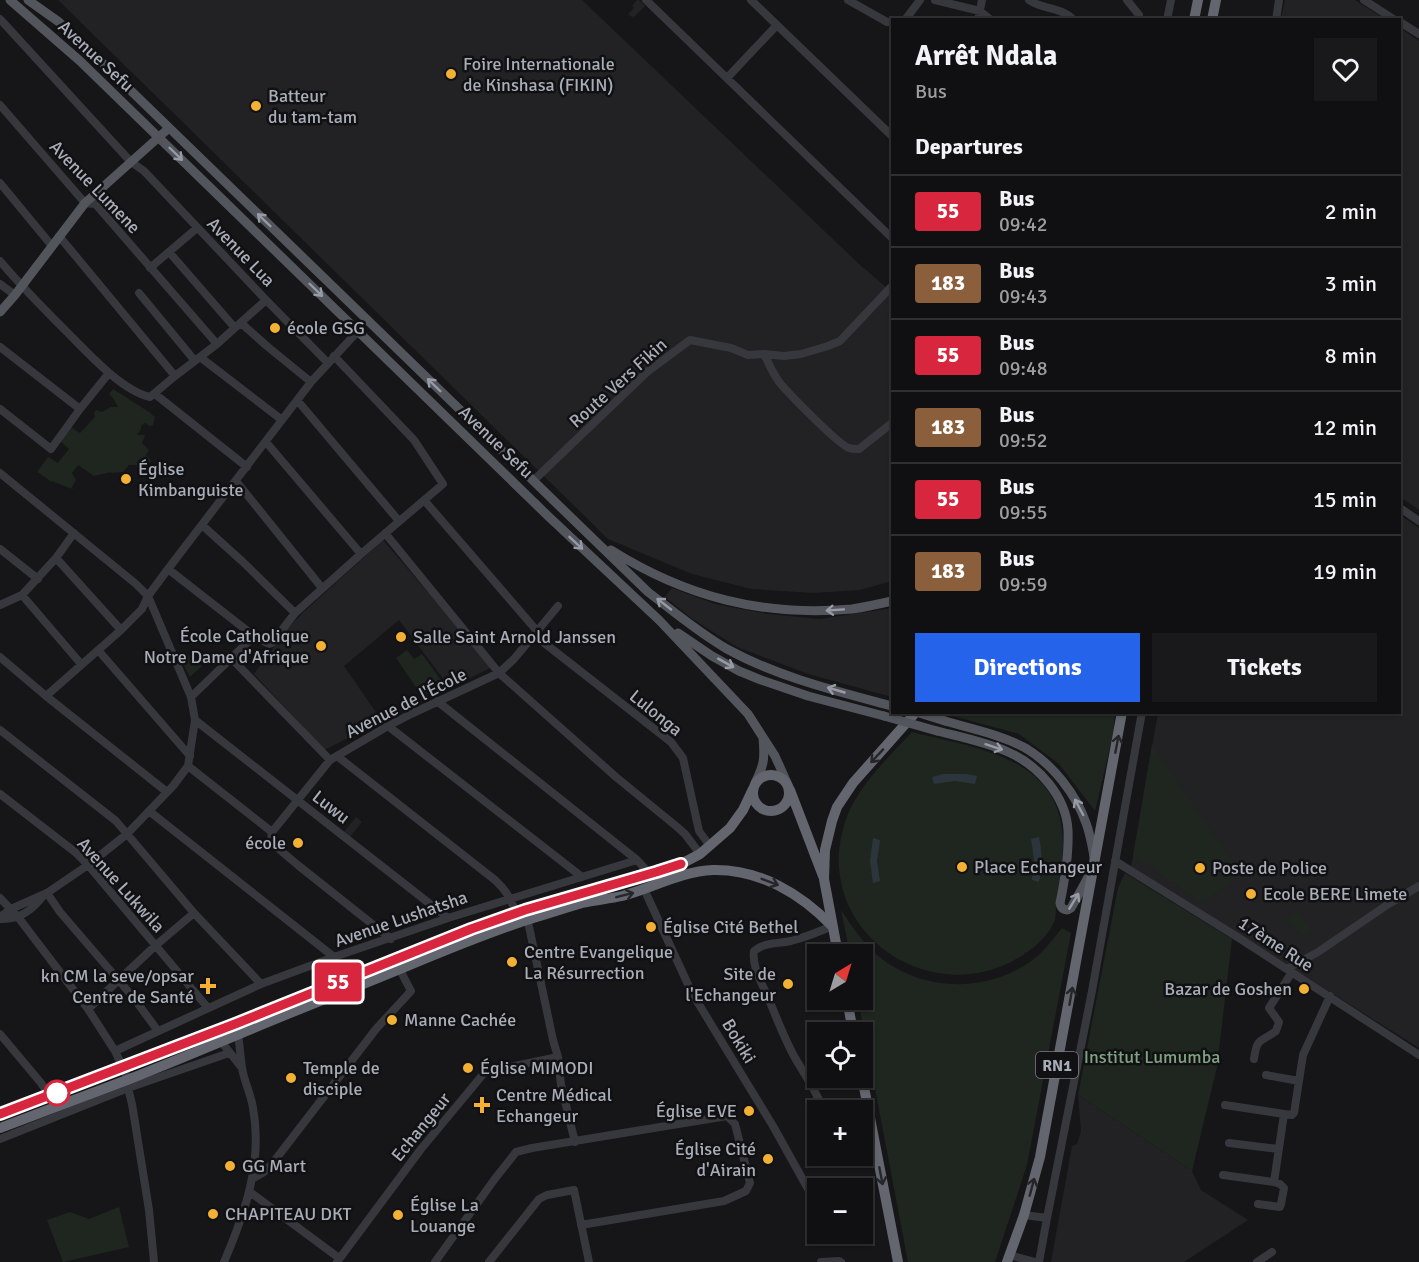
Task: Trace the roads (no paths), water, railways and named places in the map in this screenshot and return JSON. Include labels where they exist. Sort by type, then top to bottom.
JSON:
[{"type":"highway","points":[[1194,18],[1198,0]]},
{"type":"highway","points":[[1212,18],[1216,0]]},
{"type":"highway","points":[[824,879],[825,850],[837,807],[852,783],[914,714]]},
{"type":"highway","points":[[1094,864],[1122,714]]},
{"type":"highway","points":[[236,1029],[471,929],[681,864],[700,854],[730,828],[743,810],[754,786],[763,776],[774,775],[789,787],[824,879],[836,944]]},
{"type":"highway","points":[[754,786],[755,802],[764,810],[771,811],[783,807],[787,802],[789,787]]},
{"type":"highway","points":[[806,832],[820,842],[828,834]]},
{"type":"highway","name":"RN1","points":[[1008,1259],[1024,1215],[1040,1157],[1094,864]]},
{"type":"highway","points":[[0,1114],[399,968],[523,914],[621,896],[682,876],[713,870],[731,871],[757,877],[782,887],[817,911],[832,926]]},
{"type":"highway","points":[[0,1135],[128,1084],[217,1036]]},
{"type":"highway","points":[[864,1088],[899,1262]]},
{"type":"main road","name":"Avenue Sefu","points":[[10,0],[80,61],[556,524],[659,620],[748,714],[775,756],[789,787]]},
{"type":"main road","name":"Avenue Sefu","points":[[28,0],[59,22],[75,37],[596,541]]},
{"type":"main road","points":[[0,312],[22,287],[85,203],[169,128]]},
{"type":"main road","points":[[556,524],[567,513]]},
{"type":"main road","points":[[596,541],[632,564],[690,590],[735,602],[765,608],[812,611],[854,609],[891,601]]},
{"type":"main road","points":[[596,541],[648,592],[725,648],[766,668],[797,679],[891,706]]},
{"type":"main road","points":[[659,620],[712,656],[739,671],[808,696],[987,745],[1011,753],[1028,763],[1054,791],[1063,810],[1068,828],[1066,868],[1059,903],[1065,910],[1071,908],[1094,864],[1088,828],[1070,791],[1044,762],[1027,750],[1011,742],[922,714]]},
{"type":"main road","points":[[754,786],[764,764],[763,736]]},
{"type":"street","points":[[646,0],[891,237]]},
{"type":"street","points":[[752,0],[891,135]]},
{"type":"street","points":[[848,0],[887,22],[891,22]]},
{"type":"street","points":[[906,18],[920,0]]},
{"type":"street","points":[[935,0],[979,15],[982,0]]},
{"type":"street","points":[[1029,0],[1041,6],[1060,10],[1072,18]]},
{"type":"street","points":[[1127,0],[1140,18]]},
{"type":"street","points":[[1167,18],[1171,0]]},
{"type":"street","points":[[1276,18],[1279,0]]},
{"type":"street","points":[[1364,0],[1392,18]]},
{"type":"street","name":"Avenue Lua","points":[[0,19],[131,162],[144,171],[266,300],[414,440],[443,483],[424,500]]},
{"type":"street","points":[[1401,23],[1419,34]]},
{"type":"street","points":[[727,78],[777,25]]},
{"type":"street","name":"Avenue Lumene","points":[[0,105],[85,203],[98,207],[216,344]]},
{"type":"street","points":[[0,183],[52,246]]},
{"type":"street","points":[[150,268],[197,228]]},
{"type":"street","points":[[59,236],[175,376]]},
{"type":"street","points":[[169,252],[238,325],[311,382]]},
{"type":"street","points":[[0,261],[22,287],[109,373],[143,396],[150,397],[155,394],[266,300]]},
{"type":"street","points":[[0,284],[15,295]]},
{"type":"street","name":"Route Vers Fikin","points":[[533,481],[647,372],[690,340],[731,348],[748,355],[801,354],[840,341],[891,287]]},
{"type":"street","points":[[139,294],[198,359],[282,420]]},
{"type":"street","points":[[46,696],[142,609],[148,596],[168,569],[297,400],[358,331]]},
{"type":"street","points":[[0,347],[81,409]]},
{"type":"street","points":[[764,354],[779,382],[848,448],[859,449],[891,424]]},
{"type":"street","points":[[0,410],[51,449],[109,373]]},
{"type":"street","points":[[155,394],[247,467]]},
{"type":"street","points":[[297,400],[399,521]]},
{"type":"street","points":[[266,442],[361,554]]},
{"type":"street","points":[[0,473],[148,596],[191,697],[195,720],[188,766],[127,834],[45,895],[30,911],[18,918],[0,918]]},
{"type":"street","points":[[236,482],[322,588]]},
{"type":"street","points":[[168,569],[254,636],[266,644],[272,643],[295,613],[424,500]]},
{"type":"street","name":"Lulonga","points":[[424,500],[536,633],[678,750],[683,758],[699,831],[710,846]]},
{"type":"street","points":[[1401,509],[1419,521]]},
{"type":"street","points":[[202,525],[295,613]]},
{"type":"street","points":[[0,605],[22,595],[56,558],[74,533]]},
{"type":"street","points":[[385,533],[499,673],[616,777],[685,834],[700,854]]},
{"type":"street","points":[[0,549],[38,579]]},
{"type":"street","points":[[56,558],[121,630]]},
{"type":"street","points":[[22,595],[81,664]]},
{"type":"street","name":"Avenue de l'École","points":[[272,832],[334,758],[388,726],[499,673],[514,659],[558,606]]},
{"type":"street","points":[[191,697],[254,636]]},
{"type":"street","points":[[98,650],[190,756]]},
{"type":"street","points":[[0,657],[167,792]]},
{"type":"street","points":[[232,659],[334,758],[506,890],[523,914],[558,1056],[561,1085],[575,1142]]},
{"type":"street","points":[[437,701],[637,860],[650,874]]},
{"type":"street","points":[[1039,1262],[1092,991],[1142,714]]},
{"type":"street","name":"Luwu","points":[[195,720],[448,918]]},
{"type":"street","points":[[388,726],[582,877]]},
{"type":"street","points":[[0,730],[116,821],[194,913],[261,984]]},
{"type":"street","points":[[188,766],[272,832],[274,845],[298,866],[391,939]]},
{"type":"street","name":"Avenue Lukwila","points":[[0,794],[75,852],[88,865],[208,1008]]},
{"type":"street","points":[[149,811],[334,957]]},
{"type":"street","name":"Avenue Lushatsha","points":[[115,1051],[261,984],[334,957],[448,918],[637,860]]},
{"type":"street","name":"17ème Rue","points":[[1115,861],[1330,996],[1419,1055]]},
{"type":"street","points":[[1254,1059],[1256,1046],[1260,1040],[1276,1031],[1279,1022],[1269,1008],[1290,971],[1419,886]]},
{"type":"street","name":"Bokiki","points":[[644,889],[692,993],[773,1125],[807,1187]]},
{"type":"street","points":[[0,918],[10,909],[45,895]]},
{"type":"street","points":[[45,895],[119,980],[158,1031]]},
{"type":"street","points":[[0,898],[88,1009],[115,1051],[128,1084],[132,1104],[149,1210],[154,1262]]},
{"type":"street","points":[[88,1009],[194,913]]},
{"type":"street","points":[[819,1100],[786,1039],[753,959],[754,951],[761,946],[789,942],[832,926]]},
{"type":"street","points":[[252,1179],[272,1164],[376,1029],[411,991],[399,968]]},
{"type":"street","points":[[1225,1105],[1292,1115],[1294,1113],[1303,1055],[1330,996]]},
{"type":"street","points":[[224,1262],[240,1226],[255,1164],[254,1111],[242,1068],[236,1029]]},
{"type":"street","points":[[0,1034],[50,1096]]},
{"type":"street","points":[[217,1036],[242,1068]]},
{"type":"street","points":[[128,1084],[229,1053]]},
{"type":"street","name":"Echangeur","points":[[338,1260],[421,1149],[485,1072],[558,1056]]},
{"type":"street","points":[[1266,1075],[1299,1081]]},
{"type":"street","points":[[1274,1182],[1284,1114]]},
{"type":"street","points":[[435,1262],[516,1152],[727,1116],[735,1124],[750,1183],[746,1191],[724,1201],[581,1225]]},
{"type":"street","points":[[1229,1143],[1279,1149]]},
{"type":"street","points":[[1223,1175],[1274,1182],[1284,1188],[1280,1207],[1258,1204]]},
{"type":"street","points":[[489,1262],[539,1199],[562,1191],[574,1190],[589,1262]]},
{"type":"street","points":[[250,1192],[338,1260]]},
{"type":"street","points":[[1024,1215],[1047,1218]]},
{"type":"street","points":[[1257,1262],[1272,1252]]},
{"type":"street","points":[[1008,1259],[1035,1262]]},
{"type":"street","points":[[821,1262],[841,1262]]},
{"type":"place","name":"Foire Internationale de Kinshasa (FIKIN)","points":[[451,74]]},
{"type":"place","name":"Batteur du tam-tam","points":[[256,106]]},
{"type":"place","name":"école GSG","points":[[275,328]]},
{"type":"place","name":"Église Kimbanguiste","points":[[126,479]]},
{"type":"place","name":"Salle Saint Arnold Janssen","points":[[401,637]]},
{"type":"place","name":"École Catholique Notre Dame d'Afrique","points":[[321,646]]},
{"type":"place","name":"école","points":[[298,843]]},
{"type":"place","name":"Place Echangeur","points":[[962,867]]},
{"type":"place","name":"Poste de Police","points":[[1200,868]]},
{"type":"place","name":"Ecole BERE Limete","points":[[1251,894]]},
{"type":"place","name":"Église Cité Bethel","points":[[651,927]]},
{"type":"place","name":"Centre Evangelique La Résurrection","points":[[512,962]]},
{"type":"place","name":"Site de l'Echangeur","points":[[788,984]]},
{"type":"place","name":"kn CM la seve/opsar Centre de Santé","points":[[208,986]]},
{"type":"place","name":"Bazar de Goshen","points":[[1304,989]]},
{"type":"place","name":"Manne Cachée","points":[[392,1020]]},
{"type":"place","name":"Église MIMODI","points":[[468,1068]]},
{"type":"place","name":"Temple de disciple","points":[[291,1078]]},
{"type":"place","name":"Centre Médical Echangeur","points":[[482,1105]]},
{"type":"place","name":"Église EVE","points":[[749,1111]]},
{"type":"place","name":"Église Cité d'Airain","points":[[768,1159]]},
{"type":"place","name":"GG Mart","points":[[230,1166]]},
{"type":"place","name":"CHAPITEAU DKT","points":[[213,1214]]},
{"type":"place","name":"Église La Louange","points":[[398,1215]]},
{"type":"park label","name":"Institut Lumumba","points":[[1152,1057]]}]
